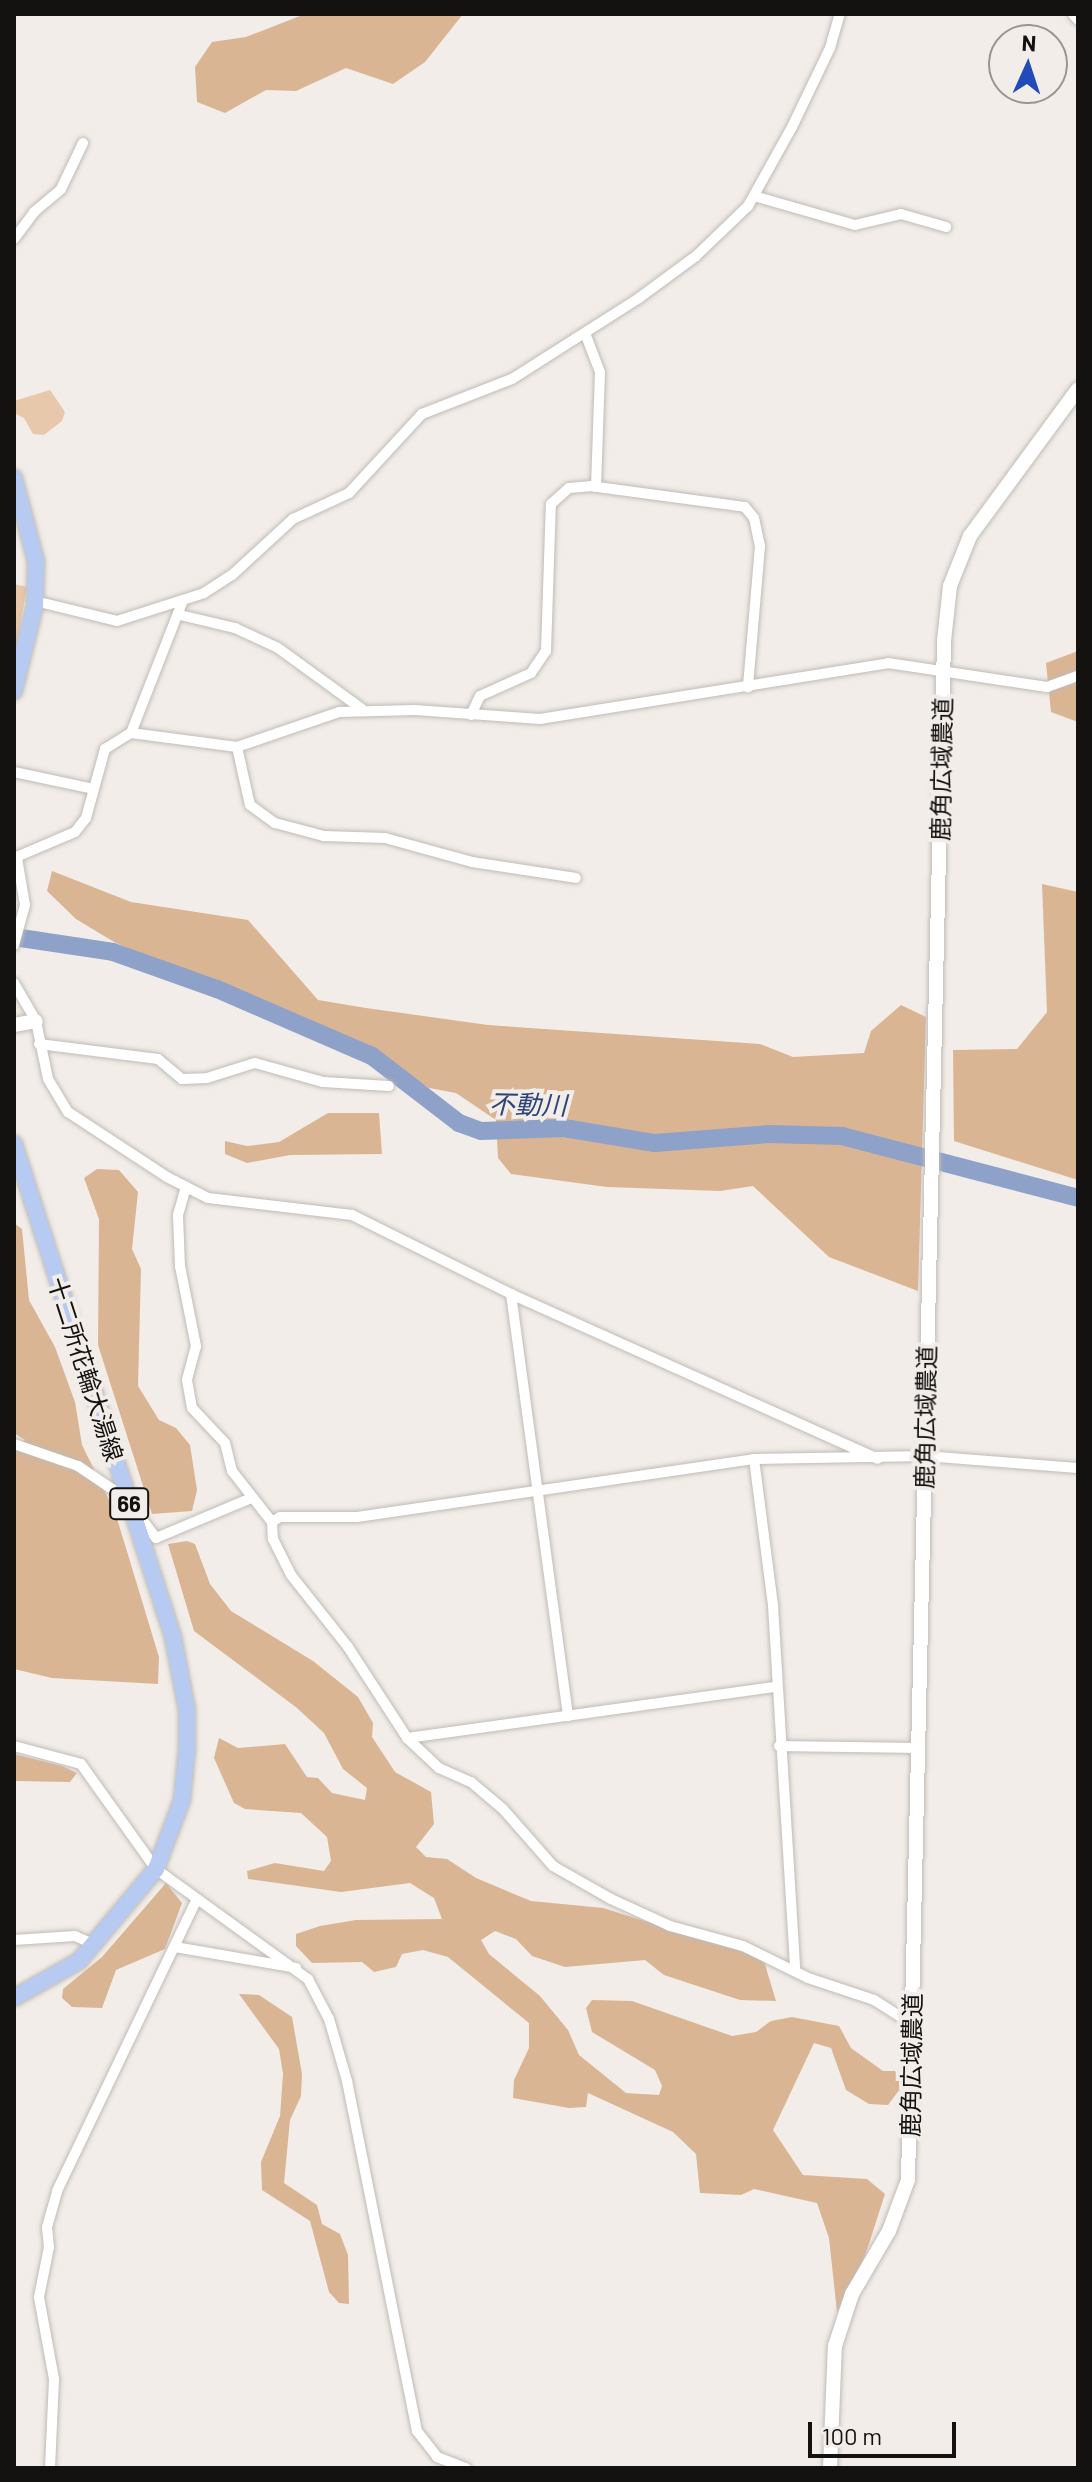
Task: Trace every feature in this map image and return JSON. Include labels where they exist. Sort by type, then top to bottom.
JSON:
[{"type":"main road","points":[[14,478],[17,500],[36,561],[35,601],[14,691]]},
{"type":"main road","name":"十二所花輪大湯線","points":[[14,1144],[18,1169],[173,1637],[187,1710],[182,1800],[156,1869],[79,1961],[14,1998]]},
{"type":"street","points":[[35,601],[117,621],[182,603],[232,575],[293,519],[349,493],[422,414],[512,379],[696,256],[727,230],[754,196],[830,48],[840,14]]},
{"type":"street","points":[[1073,14],[1078,20]]},
{"type":"street","points":[[14,239],[34,212],[61,189],[83,143]]},
{"type":"street","points":[[754,196],[855,225],[901,214],[946,227]]},
{"type":"street","points":[[585,333],[600,372],[596,487]]},
{"type":"street","name":"鹿角広域農道","points":[[830,2468],[835,2346],[852,2294],[889,2231],[908,2180],[944,673],[950,586],[970,536],[1078,389]]},
{"type":"street","points":[[471,715],[480,696],[531,673],[546,651],[551,504],[569,488],[596,487],[745,507],[754,518],[760,546],[748,687]]},
{"type":"street","points":[[14,945],[25,905],[16,858],[75,832],[86,818],[105,749],[131,733],[180,615],[182,603]]},
{"type":"street","points":[[180,615],[235,628],[278,648],[362,709]]},
{"type":"street","points":[[131,733],[237,747],[339,712],[362,709],[540,719],[888,663],[1047,687],[1078,676]]},
{"type":"street","points":[[237,747],[250,805],[275,823],[324,836],[385,838],[472,862],[576,878]]},
{"type":"street","points":[[14,772],[93,789]]},
{"type":"street","points":[[14,983],[36,1021],[48,1079],[68,1112],[116,1148],[186,1187],[208,1198],[352,1215],[511,1294],[878,1459]]},
{"type":"street","points":[[14,1025],[36,1021]]},
{"type":"street","points":[[39,1044],[158,1059],[182,1079],[207,1078],[255,1063],[323,1082],[389,1086]]},
{"type":"street","points":[[186,1187],[178,1215],[180,1266],[196,1346],[187,1380],[192,1408],[225,1443],[232,1471],[272,1522],[273,1539],[291,1575],[348,1647],[407,1738],[439,1768],[471,1782],[503,1809],[553,1866],[670,1926],[743,1946],[874,2000],[912,2024]]},
{"type":"street","points":[[511,1294],[535,1491],[568,1716]]},
{"type":"street","points":[[14,1444],[78,1466],[128,1501],[156,1538],[251,1498]]},
{"type":"street","points":[[272,1522],[280,1517],[357,1517],[754,1459],[925,1456],[1078,1468]]},
{"type":"street","points":[[754,1459],[773,1606],[774,1687],[795,1970]]},
{"type":"street","points":[[407,1738],[774,1687]]},
{"type":"street","points":[[14,1746],[81,1764],[156,1869],[308,1979],[329,2019],[347,2081],[417,2431],[437,2457],[466,2468]]},
{"type":"street","points":[[779,1746],[917,1748]]},
{"type":"street","points":[[50,2468],[54,2379],[39,2297],[49,2247],[47,2227],[57,2191],[197,1899]]},
{"type":"street","points":[[14,1940],[75,1936],[95,1945]]},
{"type":"street","points":[[175,1947],[296,1968]]},
{"type":"shaded area","points":[[305,14],[463,14],[425,62],[393,84],[346,68],[296,91],[266,90],[225,113],[197,102],[195,67],[212,42],[246,37]]},
{"type":"shaded area","points":[[50,390],[65,412],[62,421],[44,435],[33,434],[24,418],[14,413],[14,401]]},
{"type":"shaded area","points":[[14,584],[27,587],[14,660]]},
{"type":"shaded area","points":[[1078,651],[1078,722],[1051,712],[1046,663]]},
{"type":"shaded area","points":[[52,871],[131,902],[248,920],[318,1000],[488,1025],[760,1044],[793,1057],[864,1053],[871,1031],[901,1005],[926,1017],[918,1291],[829,1257],[753,1186],[720,1191],[607,1187],[511,1174],[498,1158],[496,1120],[456,1093],[429,1088],[378,1057],[114,942],[76,919],[47,891]]},
{"type":"shaded area","points":[[1042,884],[1078,892],[1078,1180],[954,1141],[953,1050],[1017,1049],[1047,1012]]},
{"type":"shaded area","points":[[328,1113],[379,1113],[382,1154],[290,1155],[247,1163],[225,1154],[225,1141],[247,1146],[279,1142]]},
{"type":"shaded area","points":[[97,1169],[119,1170],[138,1192],[132,1249],[141,1269],[138,1386],[159,1420],[176,1428],[190,1445],[197,1490],[192,1511],[152,1514],[98,1345],[99,1219],[84,1178]]},
{"type":"shaded area","points":[[14,1223],[22,1229],[29,1300],[55,1347],[75,1402],[82,1445],[115,1512],[159,1657],[158,1684],[52,1678],[14,1669],[14,1449],[25,1440],[14,1433]]},
{"type":"shaded area","points":[[187,1541],[195,1544],[210,1584],[231,1611],[313,1661],[358,1697],[373,1723],[372,1737],[395,1772],[431,1792],[434,1824],[416,1847],[426,1857],[447,1859],[476,1878],[531,1901],[603,1908],[763,1958],[776,2001],[740,2000],[664,1975],[645,1960],[565,1967],[532,1956],[516,1939],[495,1931],[481,1940],[489,1954],[540,1996],[568,2030],[579,2055],[626,2093],[659,2095],[662,2086],[655,2070],[592,2032],[586,2008],[592,2000],[632,2001],[732,2036],[756,2032],[771,2021],[792,2017],[839,2026],[851,2048],[883,2071],[895,2071],[903,2085],[888,2105],[869,2104],[846,2090],[831,2048],[814,2043],[773,2130],[803,2175],[867,2179],[885,2194],[865,2256],[837,2312],[829,2238],[817,2203],[754,2189],[741,2195],[700,2193],[696,2154],[673,2132],[588,2093],[586,2107],[569,2108],[513,2098],[514,2080],[529,2048],[529,2023],[448,1957],[423,1950],[402,1954],[396,1967],[374,1972],[362,1962],[312,1963],[296,1946],[296,1934],[320,1926],[356,1920],[442,1919],[434,1898],[410,1883],[341,1892],[248,1879],[247,1871],[275,1863],[324,1871],[331,1861],[327,1837],[301,1813],[245,1809],[234,1803],[214,1758],[219,1738],[238,1748],[285,1744],[307,1777],[318,1778],[332,1793],[365,1800],[367,1788],[343,1769],[324,1733],[297,1708],[194,1631],[168,1544]]},
{"type":"shaded area","points":[[14,1754],[77,1773],[70,1782],[14,1781]]},
{"type":"shaded area","points":[[166,1883],[182,1903],[165,1949],[116,1970],[102,2008],[72,2007],[62,1998],[63,1989],[102,1957]]},
{"type":"shaded area","points":[[239,1994],[259,1995],[292,2017],[302,2074],[301,2096],[290,2120],[284,2183],[317,2205],[322,2224],[340,2234],[348,2255],[349,2304],[339,2303],[329,2292],[310,2221],[262,2190],[261,2162],[280,2116],[283,2074],[279,2049]]},
{"type":"waterway","name":"不動川","points":[[14,937],[113,952],[217,989],[372,1056],[459,1123],[481,1131],[564,1128],[655,1143],[769,1134],[842,1136],[1078,1198]]}]
